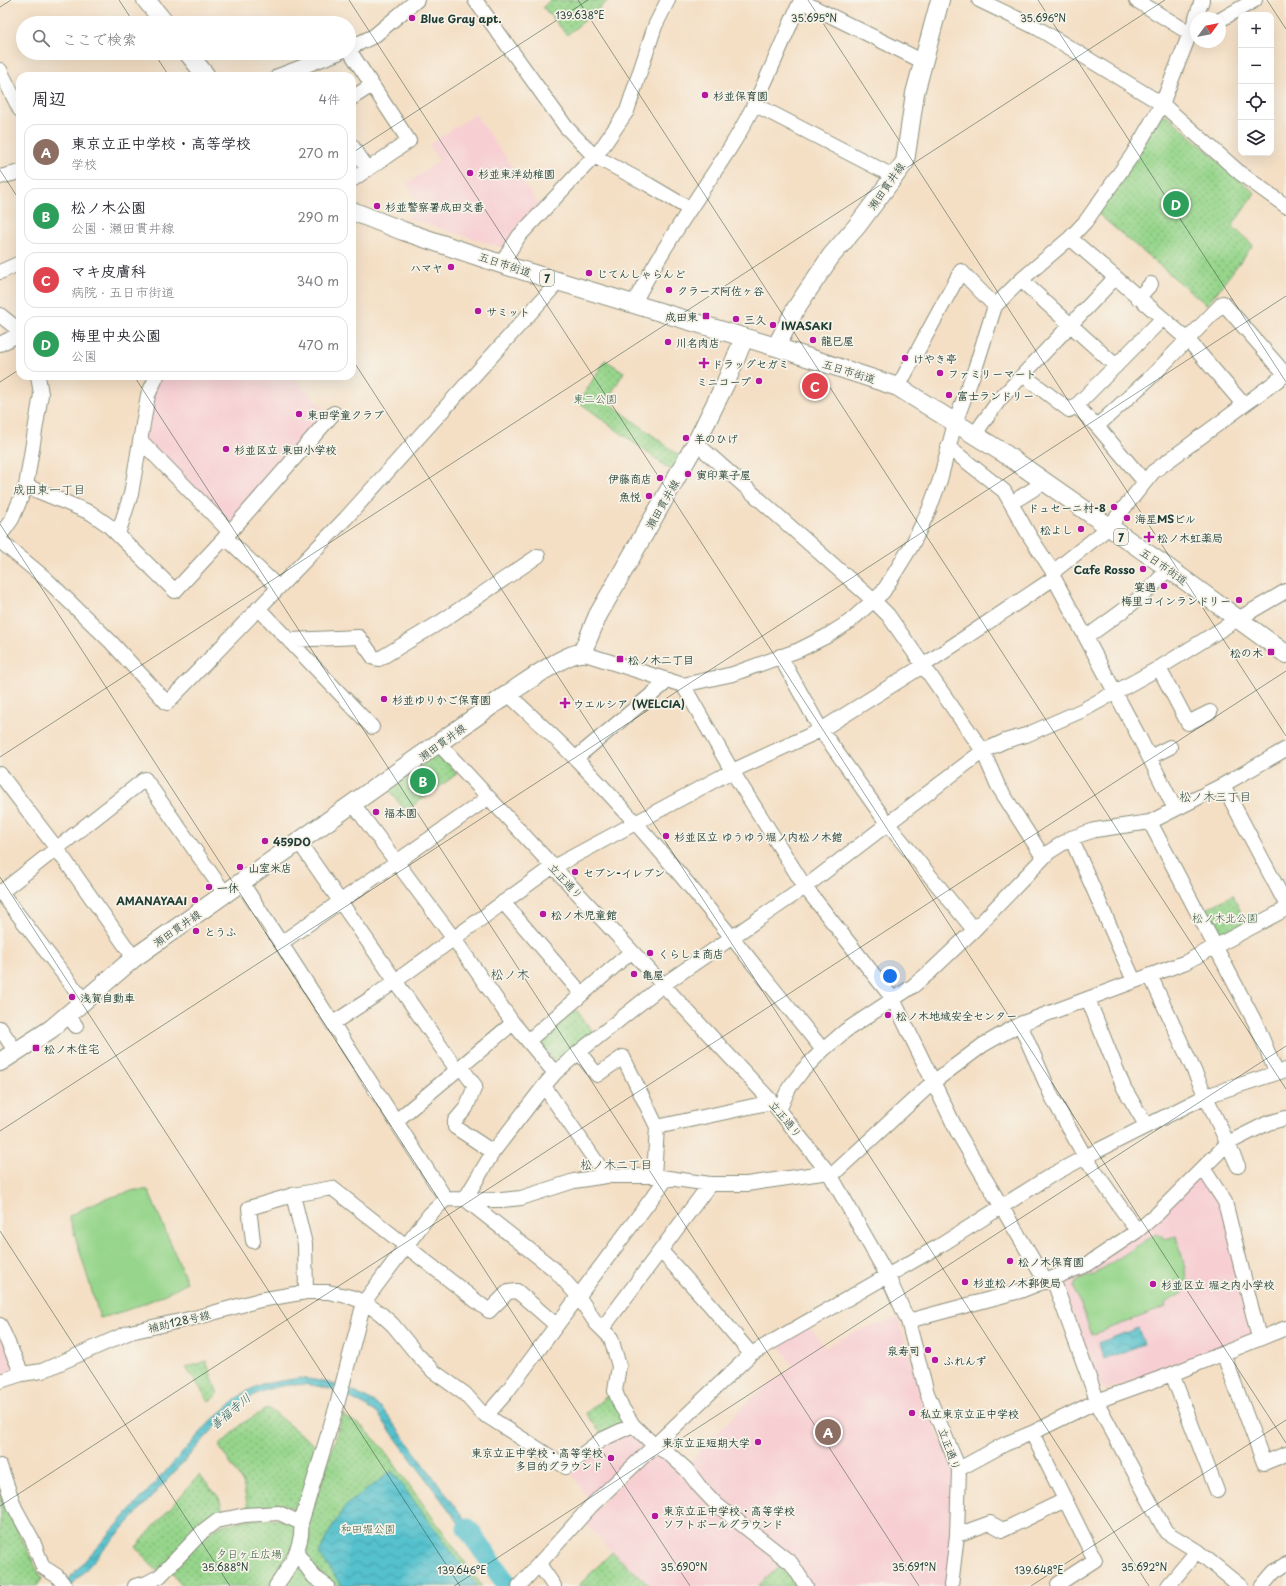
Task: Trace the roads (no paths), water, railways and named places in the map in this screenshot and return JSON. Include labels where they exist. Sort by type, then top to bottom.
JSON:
[{"type":"main road","points":[[146,0],[159,16]]},
{"type":"main road","name":"瀬田貫井線","points":[[776,347],[796,308],[831,256],[857,226],[905,162],[915,93],[940,0]]},
{"type":"main road","points":[[193,60],[203,72]]},
{"type":"main road","name":"五日市街道","points":[[356,215],[501,264],[634,303],[898,387],[955,422],[1045,482],[1108,528],[1168,568],[1286,654]]},
{"type":"main road","name":"瀬田貫井線","points":[[0,1062],[51,1029],[72,1020],[84,1001],[134,958],[226,895],[508,694],[542,672],[575,654],[582,653],[598,615],[696,443],[726,382],[744,338]]},
{"type":"street","points":[[356,45],[374,36],[417,0]]},
{"type":"street","points":[[475,0],[566,127],[594,156],[649,185],[688,208]]},
{"type":"street","points":[[501,264],[519,236],[594,156],[627,111],[655,26],[668,0]]},
{"type":"street","points":[[979,0],[1002,5],[1162,104],[1240,173],[1286,206]]},
{"type":"street","points":[[1136,0],[1190,31]]},
{"type":"street","points":[[1198,12],[1202,0]]},
{"type":"street","points":[[1226,17],[1255,0]]},
{"type":"street","points":[[634,303],[652,268],[688,208],[730,147],[754,104],[801,1],[924,62]]},
{"type":"street","points":[[582,653],[683,685],[726,676],[799,650],[827,636],[849,622],[883,592],[922,526],[940,480],[955,422],[975,369],[995,306],[1021,280],[1070,238],[1086,221],[1132,154],[1162,104],[1190,40]]},
{"type":"street","points":[[288,72],[320,60]]},
{"type":"street","points":[[356,60],[409,140],[356,177]]},
{"type":"street","points":[[0,70],[16,102]]},
{"type":"street","points":[[356,95],[372,85]]},
{"type":"street","points":[[754,104],[895,177]]},
{"type":"street","points":[[356,152],[368,169]]},
{"type":"street","points":[[0,177],[16,173]]},
{"type":"street","points":[[1070,238],[1188,340],[1244,405]]},
{"type":"street","points":[[0,272],[16,265]]},
{"type":"street","points":[[898,387],[961,271],[995,306]]},
{"type":"street","points":[[974,435],[1000,399],[1115,278]]},
{"type":"street","points":[[1021,280],[1116,366]]},
{"type":"street","points":[[0,541],[45,578],[111,642],[167,703],[346,518],[559,281]]},
{"type":"street","points":[[1138,298],[1151,284]]},
{"type":"street","points":[[333,1023],[395,981],[548,870],[732,771],[821,730],[924,665],[1054,575],[1108,528],[1144,481],[1153,472],[1286,375],[1222,303],[1152,376],[1097,426]]},
{"type":"street","points":[[0,315],[16,328]]},
{"type":"street","points":[[1023,375],[1069,410],[1076,406],[1162,319]]},
{"type":"street","points":[[0,344],[16,336]]},
{"type":"street","points":[[0,536],[12,519],[26,486],[42,394],[39,380]]},
{"type":"street","points":[[118,534],[131,494],[148,395],[155,380]]},
{"type":"street","points":[[1076,406],[1097,426],[1144,481]]},
{"type":"street","points":[[26,486],[91,513],[118,534],[175,591],[334,413]]},
{"type":"street","points":[[141,441],[278,587]]},
{"type":"street","points":[[696,443],[874,600],[897,627],[983,751],[998,786],[1043,857]]},
{"type":"street","points":[[948,447],[1004,492],[1011,503],[1054,575],[1175,809]]},
{"type":"street","points":[[1011,503],[1045,482]]},
{"type":"street","points":[[290,640],[359,637],[374,658],[379,659],[442,621],[538,556]]},
{"type":"street","points":[[1087,637],[1161,578],[1168,568]]},
{"type":"street","points":[[465,1199],[493,1152],[555,1072],[662,985],[805,887],[983,751],[1005,741],[1026,736],[1083,710],[1160,668],[1286,591]]},
{"type":"street","points":[[258,608],[372,727]]},
{"type":"street","points":[[780,656],[821,730],[887,823],[974,930]]},
{"type":"street","points":[[1160,668],[1188,724],[1200,723],[1210,712]]},
{"type":"street","points":[[576,758],[669,680]]},
{"type":"street","points":[[683,685],[732,771],[805,887],[892,999],[932,1083],[958,1133],[1001,1208],[1049,1281],[1097,1401],[1166,1532],[1197,1551],[1240,1586]]},
{"type":"street","points":[[508,694],[576,758],[636,824],[823,1050]]},
{"type":"street","name":"立正通り","points":[[439,744],[775,1106],[830,1174],[887,1275],[908,1321],[928,1393],[959,1469],[957,1534],[951,1586]]},
{"type":"street","points":[[1150,759],[1154,754],[1170,747]]},
{"type":"street","points":[[657,1127],[775,1106],[802,1071],[823,1050],[845,1031],[931,971],[974,930],[1043,857],[1071,838],[1094,830],[1150,822],[1223,785],[1286,749]]},
{"type":"street","points":[[0,774],[57,849],[134,958]]},
{"type":"street","points":[[84,1001],[0,892],[145,779],[226,895]]},
{"type":"street","points":[[1223,785],[1286,904]]},
{"type":"street","points":[[280,943],[488,798]]},
{"type":"street","points":[[354,804],[454,938],[513,1023],[555,1072]]},
{"type":"street","points":[[520,1585],[591,1506],[656,1446],[751,1354],[1001,1208],[1050,1176],[1085,1157],[1206,1096],[1281,1071],[1150,822]]},
{"type":"street","points":[[1071,838],[1134,982]]},
{"type":"street","points":[[299,842],[395,981],[459,1069],[475,1086],[466,1108],[455,1121],[455,1127],[493,1152]]},
{"type":"street","points":[[242,883],[446,1199]]},
{"type":"street","points":[[503,902],[582,994]]},
{"type":"street","points":[[276,1586],[296,1552],[303,1534],[302,1523],[337,1405],[364,1302],[430,1214],[446,1199],[502,1200],[521,1198],[574,1181],[606,1176],[660,1177],[710,1184],[747,1184],[830,1174],[932,1083],[983,1046],[1020,1024],[1186,962],[1286,909]]},
{"type":"street","points":[[528,1041],[631,952]]},
{"type":"street","points":[[1150,975],[1238,1166]]},
{"type":"street","points":[[1088,999],[1124,1088],[1146,1125]]},
{"type":"street","points":[[396,1121],[513,1023]]},
{"type":"street","points":[[1020,1024],[1052,1097],[1085,1157],[1137,1231]]},
{"type":"street","points":[[0,1028],[16,1052]]},
{"type":"street","points":[[486,1416],[578,1296],[660,1177],[657,1127],[623,1057],[596,1075],[579,1052]]},
{"type":"street","points":[[544,1086],[606,1176]]},
{"type":"street","points":[[908,1321],[979,1304],[1049,1281],[1088,1264],[1137,1231],[1228,1143],[1268,1123],[1286,1118]]},
{"type":"street","points":[[1203,1168],[1224,1202],[1259,1338]]},
{"type":"street","points":[[602,1329],[710,1184]]},
{"type":"street","points":[[253,1241],[249,1208],[293,1195],[332,1188],[360,1212],[406,1245],[489,1311],[508,1292],[517,1291],[556,1325]]},
{"type":"street","points":[[293,1195],[305,1244],[306,1292]]},
{"type":"street","points":[[465,1199],[555,1270],[578,1296],[610,1338],[619,1366],[615,1391],[621,1406],[633,1425],[656,1446],[668,1453],[687,1470],[698,1486],[717,1505],[791,1563],[806,1586]]},
{"type":"street","points":[[661,1251],[710,1305],[751,1354]]},
{"type":"street","name":"補助128号線","points":[[0,1381],[22,1374],[42,1371],[130,1332],[198,1317],[260,1300],[306,1292],[328,1292],[351,1297],[364,1302]]},
{"type":"street","points":[[364,1302],[393,1325],[424,1362],[465,1394],[486,1416],[566,1467],[601,1440],[633,1425]]},
{"type":"street","points":[[0,1325],[22,1374]]},
{"type":"street","points":[[959,1469],[1005,1444],[1032,1433],[1097,1401],[1172,1374],[1286,1328]]},
{"type":"street","points":[[1224,1352],[1264,1463],[1286,1454]]},
{"type":"street","points":[[1172,1374],[1217,1491]]},
{"type":"street","points":[[1032,1433],[1095,1560],[1058,1584],[1060,1586]]},
{"type":"street","points":[[0,1466],[15,1508],[32,1539],[44,1566],[61,1581]]},
{"type":"street","points":[[957,1534],[990,1523],[1003,1530],[1065,1500]]},
{"type":"street","points":[[135,1586],[148,1583],[160,1576],[203,1531],[216,1521],[245,1515],[279,1513],[302,1523]]},
{"type":"street","points":[[1168,1586],[1197,1551]]},
{"type":"street","points":[[296,1552],[314,1576],[327,1586]]},
{"type":"street","points":[[539,1564],[554,1586]]},
{"type":"street","points":[[1262,1586],[1274,1572],[1286,1564]]},
{"type":"water","points":[[1138,1328],[1144,1344],[1104,1359],[1098,1343]]},
{"type":"water","points":[[300,1378],[343,1387],[382,1408],[487,1549],[481,1553],[377,1413],[332,1390],[316,1386],[296,1385],[276,1387],[266,1390],[249,1398],[232,1412],[216,1426],[71,1586],[62,1586],[211,1421],[245,1392],[262,1384]]},
{"type":"water","name":"和田堀公園","points":[[392,1471],[477,1586],[342,1586],[319,1554],[326,1538],[345,1506]]},
{"type":"waterway","name":"善福寺川","points":[[467,1528],[508,1586]]},
{"type":"place","name":"Blue Gray apt.","points":[[412,18]]},
{"type":"place","name":"杉並保育園","points":[[705,95]]},
{"type":"place","name":"杉並東洋幼稚園","points":[[470,173]]},
{"type":"place","name":"梅里中央公園","points":[[1176,204]]},
{"type":"place","name":"杉並警察署成田交番","points":[[377,206]]},
{"type":"place","name":"ハマヤ","points":[[451,267]]},
{"type":"place","name":"じてんしゃらんど","points":[[589,273]]},
{"type":"place","name":"クラーズ阿佐ヶ谷","points":[[669,290]]},
{"type":"place","name":"サミット","points":[[478,311]]},
{"type":"place","name":"成田東","points":[[706,316]]},
{"type":"place","name":"三久","points":[[736,319]]},
{"type":"place","name":"IWASAKI","points":[[773,325]]},
{"type":"place","name":"龍巳屋","points":[[813,340]]},
{"type":"place","name":"川名肉店","points":[[668,342]]},
{"type":"place","name":"けやき亭","points":[[905,358]]},
{"type":"place","name":"ドラッグセガミ","points":[[704,363]]},
{"type":"place","name":"ファミリーマート","points":[[940,373]]},
{"type":"place","name":"ミニコープ","points":[[759,381]]},
{"type":"place","name":"マキ皮膚科","points":[[815,386]]},
{"type":"place","name":"富士ランドリー","points":[[949,395]]},
{"type":"place","name":"東田学童クラブ","points":[[299,414]]},
{"type":"place","name":"羊のひげ","points":[[686,438]]},
{"type":"place","name":"杉並区立 東田小学校","points":[[226,449]]},
{"type":"place","name":"寅印菓子屋","points":[[688,474]]},
{"type":"place","name":"伊藤商店","points":[[660,478]]},
{"type":"place","name":"魚悦","points":[[649,496]]},
{"type":"place","name":"ドュセーニ村-8","points":[[1114,507]]},
{"type":"place","name":"海星MSビル","points":[[1127,518]]},
{"type":"place","name":"松よし","points":[[1081,529]]},
{"type":"place","name":"松ノ木虹薬局","points":[[1149,537]]},
{"type":"place","name":"Cafe Rosso","points":[[1143,569]]},
{"type":"place","name":"宴遇","points":[[1164,586]]},
{"type":"place","name":"梅里コインランドリー","points":[[1239,600]]},
{"type":"place","name":"松の木","points":[[1271,652]]},
{"type":"place","name":"松ノ木二丁目","points":[[620,659]]},
{"type":"place","name":"杉並ゆりかご保育園","points":[[384,699]]},
{"type":"place","name":"ウエルシア (WELCIA)","points":[[565,703]]},
{"type":"place","name":"松ノ木公園","points":[[423,781]]},
{"type":"place","name":"福本園","points":[[376,812]]},
{"type":"place","name":"杉並区立 ゆうゆう堀ノ内松ノ木館","points":[[666,836]]},
{"type":"place","name":"459DO","points":[[265,841]]},
{"type":"place","name":"山室米店","points":[[240,867]]},
{"type":"place","name":"セブン-イレブン","points":[[575,872]]},
{"type":"place","name":"一休","points":[[209,887]]},
{"type":"place","name":"AMANAYAAI","points":[[195,900]]},
{"type":"place","name":"松ノ木児童館","points":[[543,914]]},
{"type":"place","name":"とうふ","points":[[196,931]]},
{"type":"place","name":"くらしま商店","points":[[650,953]]},
{"type":"place","name":"亀屋","points":[[634,974]]},
{"type":"place","name":"浅賀自動車","points":[[72,997]]},
{"type":"place","name":"松ノ木地域安全センター","points":[[888,1015]]},
{"type":"place","name":"松ノ木住宅","points":[[36,1048]]},
{"type":"place","name":"松ノ木保育園","points":[[1010,1261]]},
{"type":"place","name":"杉並松ノ木郵便局","points":[[965,1282]]},
{"type":"place","name":"杉並区立 堀之内小学校","points":[[1153,1284]]},
{"type":"place","name":"泉寿司","points":[[928,1350]]},
{"type":"place","name":"ふれんず","points":[[935,1360]]},
{"type":"place","name":"私立東京立正中学校","points":[[912,1413]]},
{"type":"place","name":"東京立正中学校・高等学校","points":[[828,1432]]},
{"type":"place","name":"東京立正短期大学","points":[[758,1442]]},
{"type":"place","name":"東京立正中学校・高等学校 多目的グラウンド","points":[[611,1458]]},
{"type":"place","name":"東京立正中学校・高等学校 ソフトボールグラウンド","points":[[655,1516]]},
{"type":"district","name":"成田東一丁目","points":[[49,489]]},
{"type":"district","name":"松ノ木三丁目","points":[[1215,796]]},
{"type":"district","name":"松ノ木","points":[[510,973]]},
{"type":"district","name":"松ノ木二丁目","points":[[616,1164]]},
{"type":"park label","name":"東二公園","points":[[595,398]]},
{"type":"park label","name":"松ノ木北公園","points":[[1225,917]]},
{"type":"park label","name":"夕日ヶ丘広場","points":[[249,1553]]}]
